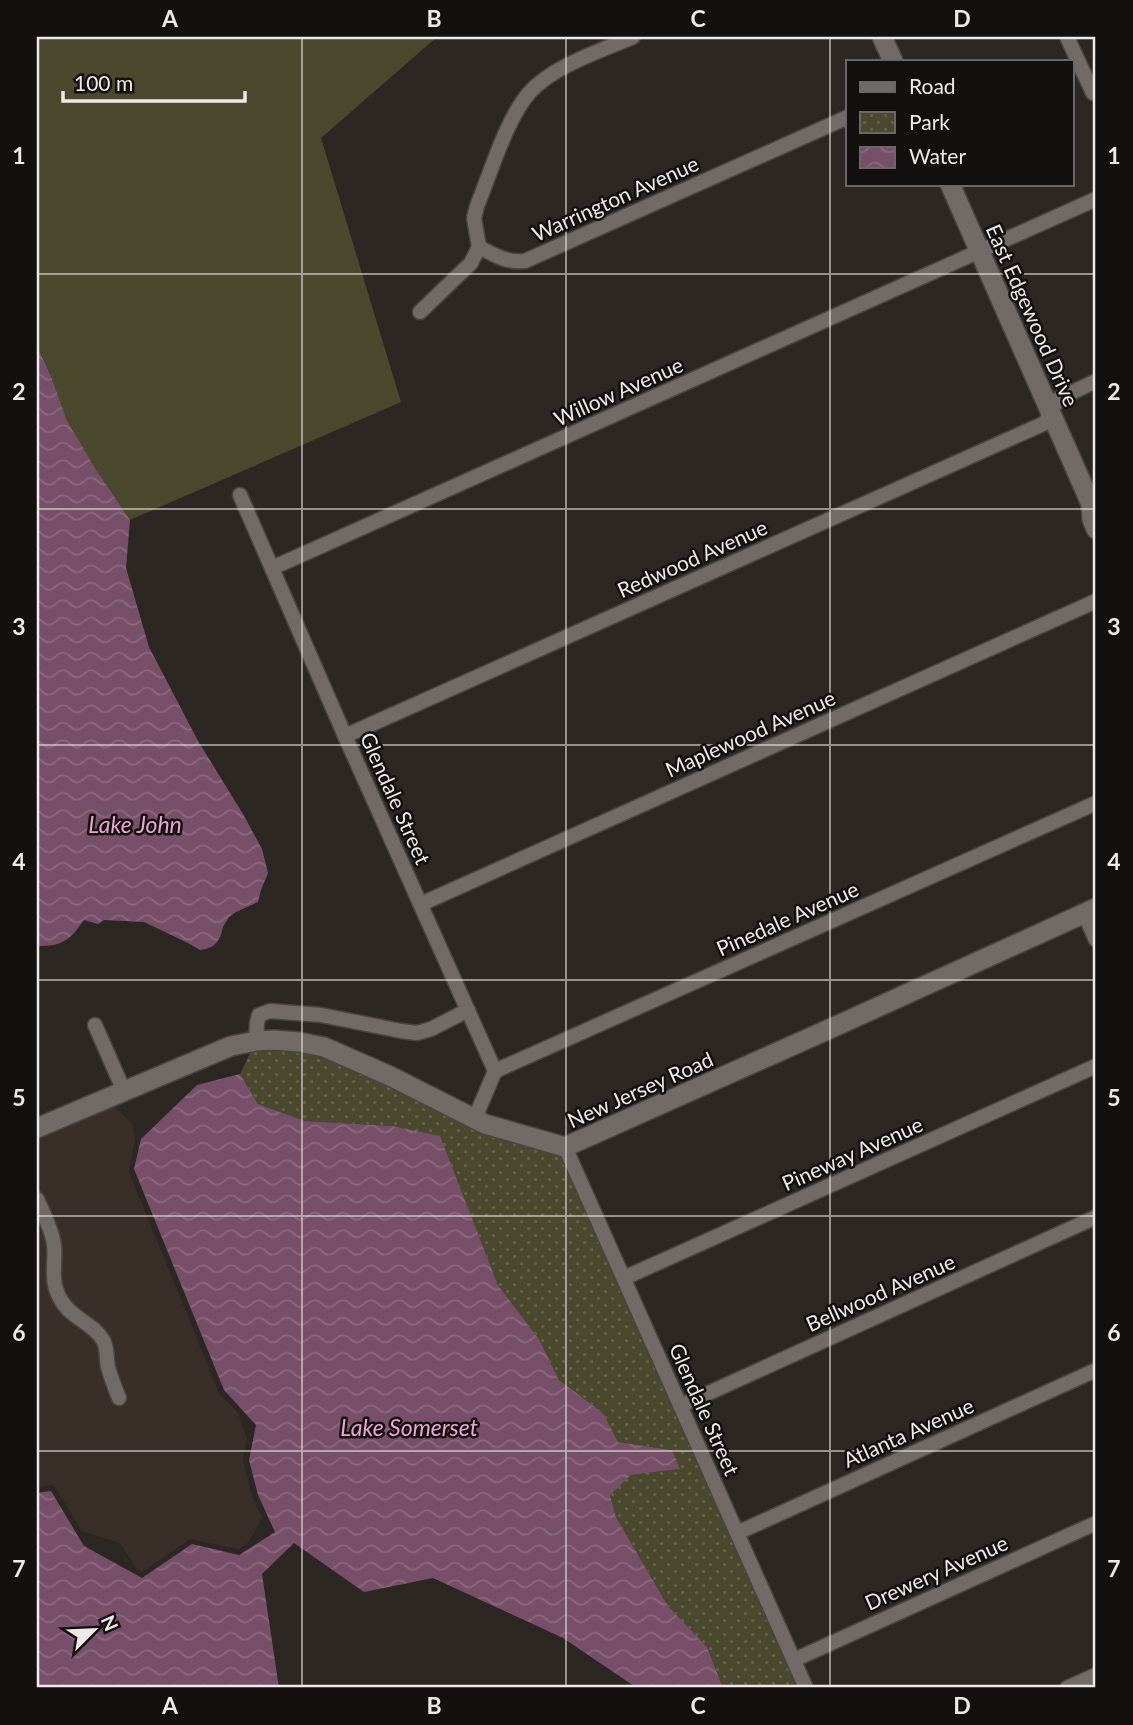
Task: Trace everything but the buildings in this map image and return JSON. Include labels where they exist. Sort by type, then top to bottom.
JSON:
[{"type":"street","points":[[420,312],[471,262],[479,247],[474,218],[477,206],[506,134],[529,93],[555,72],[633,37]]},
{"type":"street","points":[[882,37],[893,60]]},
{"type":"street","points":[[1067,37],[1093,93]]},
{"type":"street","name":"Warrington Avenue","points":[[479,247],[498,257],[515,262],[525,261],[846,118]]},
{"type":"street","name":"East Edgewood Drive","points":[[951,186],[1094,506],[1092,519],[1096,529]]},
{"type":"street","name":"Willow Avenue","points":[[272,568],[1096,200]]},
{"type":"street","name":"Redwood Avenue","points":[[345,736],[1045,423],[1058,399],[1096,381]]},
{"type":"street","name":"Glendale Street","points":[[240,495],[495,1071]]},
{"type":"street","name":"Maplewood Avenue","points":[[421,904],[1096,601]]},
{"type":"street","name":"Pinedale Avenue","points":[[495,1071],[1096,803]]},
{"type":"street","points":[[1090,910],[1096,940]]},
{"type":"street","name":"New Jersey Road","points":[[37,1128],[232,1046],[256,1041],[299,1042],[324,1047],[390,1076],[485,1124],[565,1147],[1090,910]]},
{"type":"street","points":[[256,1041],[259,1016],[270,1011],[321,1015],[417,1033],[468,1010]]},
{"type":"street","points":[[95,1025],[124,1091]]},
{"type":"street","name":"Pineway Avenue","points":[[624,1278],[1096,1066]]},
{"type":"street","points":[[475,1118],[495,1071]]},
{"type":"street","name":"Glendale Street","points":[[565,1147],[806,1688]]},
{"type":"street","points":[[37,1199],[54,1243],[56,1290],[64,1306],[104,1342],[108,1367],[119,1398]]},
{"type":"street","name":"Bellwood Avenue","points":[[680,1406],[1096,1217]]},
{"type":"street","name":"Atlanta Avenue","points":[[737,1533],[1096,1370]]},
{"type":"street","name":"Drewery Avenue","points":[[794,1660],[1096,1522]]},
{"type":"street","points":[[1067,1688],[1096,1675]]},
{"type":"shaded area","points":[[111,1103],[133,1125],[135,1139],[129,1172],[219,1393],[238,1413],[247,1439],[243,1461],[252,1497],[262,1518],[248,1543],[238,1549],[190,1539],[142,1572],[137,1569],[120,1543],[82,1531],[55,1487],[37,1487],[37,1136]]},
{"type":"green space","points":[[37,37],[437,37],[321,138],[401,402],[130,520],[66,421],[37,345]]},
{"type":"green space","points":[[256,1041],[299,1042],[565,1147],[806,1688],[723,1688],[707,1647],[668,1606],[616,1517],[610,1495],[630,1475],[680,1469],[672,1450],[618,1442],[603,1413],[559,1380],[539,1339],[498,1285],[440,1137],[393,1126],[305,1121],[258,1104],[240,1074]]},
{"type":"water","name":"Lake John","points":[[37,346],[67,421],[130,520],[126,568],[149,647],[198,741],[262,849],[268,873],[258,902],[229,917],[217,942],[206,949],[200,950],[144,922],[104,920],[98,924],[84,920],[72,936],[64,941],[37,947]]},
{"type":"water","name":"Lake Somerset","points":[[240,1074],[258,1104],[305,1121],[393,1126],[440,1136],[498,1285],[539,1339],[559,1380],[603,1413],[618,1442],[672,1450],[680,1469],[631,1475],[610,1495],[616,1517],[668,1606],[707,1647],[723,1688],[637,1688],[563,1638],[433,1578],[364,1592],[294,1543],[262,1574],[279,1688],[37,1688],[37,1493],[51,1491],[84,1546],[142,1578],[192,1544],[239,1555],[275,1532],[258,1495],[249,1460],[256,1425],[224,1390],[134,1169],[141,1139],[197,1085]]}]
